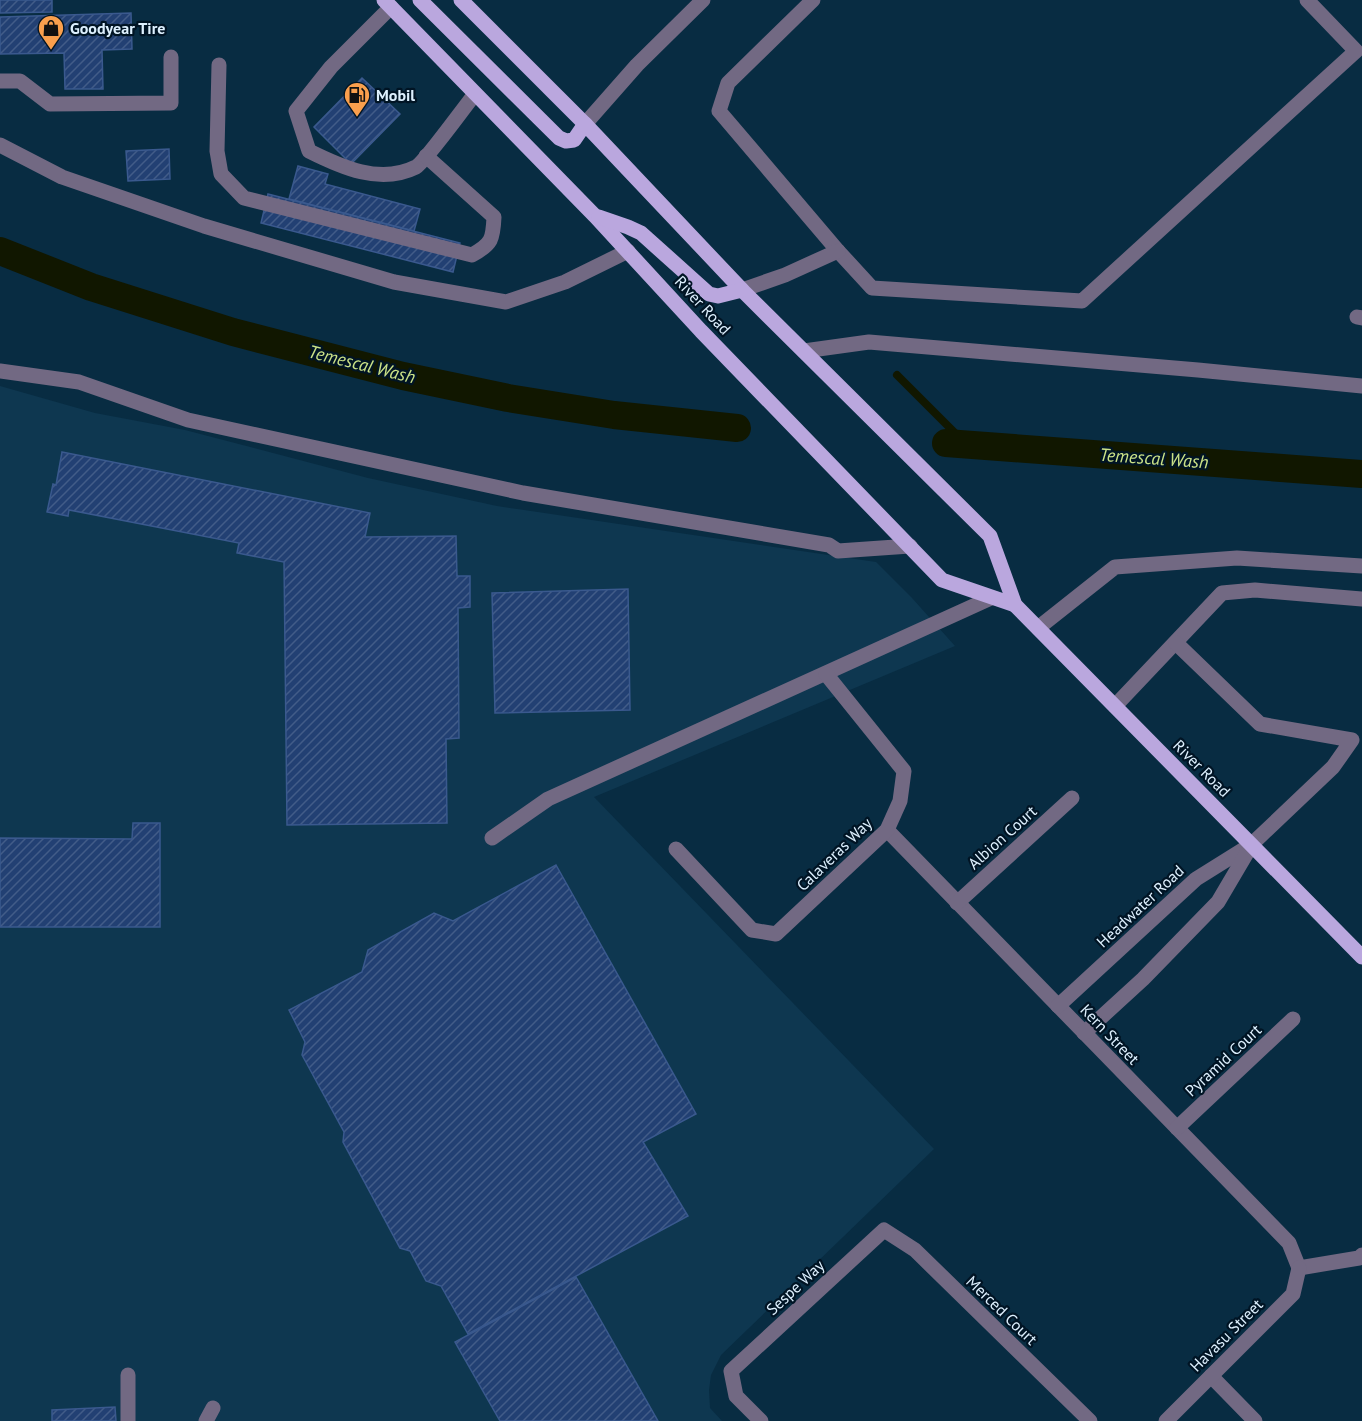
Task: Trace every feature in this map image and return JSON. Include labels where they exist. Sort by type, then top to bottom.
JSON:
[{"type":"main road","points":[[420,0],[559,138],[566,141],[573,140],[585,124]]},
{"type":"main road","name":"River Road","points":[[461,0],[585,124],[742,290],[990,536],[1015,605],[1362,957]]},
{"type":"main road","name":"River Road","points":[[388,4],[595,216],[701,331],[942,580],[1015,605]]},
{"type":"main road","points":[[595,216],[641,233],[709,294],[718,296],[742,290]]},
{"type":"street","points":[[585,124],[637,65],[703,0]]},
{"type":"street","points":[[813,0],[728,83],[719,111],[837,251],[872,288],[1082,301],[1356,51],[1307,0]]},
{"type":"street","points":[[388,4],[331,67],[296,111],[309,151],[343,168],[358,172],[391,174],[418,166],[475,94]]},
{"type":"street","points":[[0,81],[20,81],[50,104],[171,103],[171,57]]},
{"type":"street","points":[[219,65],[217,151],[222,174],[244,198],[472,255],[483,249],[493,238],[494,217],[426,156]]},
{"type":"street","points":[[0,145],[62,177],[204,226],[394,282],[506,302],[565,282],[628,251]]},
{"type":"street","points":[[742,290],[785,275],[837,251]]},
{"type":"street","points":[[804,351],[869,342],[1362,386]]},
{"type":"street","points":[[0,370],[79,382],[188,420],[523,493],[829,545],[838,551],[907,542]]},
{"type":"street","points":[[1038,628],[1115,567],[1237,558],[1362,566]]},
{"type":"street","points":[[1115,706],[1222,593],[1255,590],[1362,599]]},
{"type":"street","points":[[492,838],[548,800],[991,598]]},
{"type":"street","points":[[1084,1033],[1143,979],[1218,902],[1252,844],[1333,767],[1352,740],[1260,724],[1176,643]]},
{"type":"street","name":"Calaveras Way","points":[[676,849],[752,930],[776,934],[887,830],[900,801],[904,771],[826,674]]},
{"type":"street","name":"Albion Court","points":[[957,903],[1072,798]]},
{"type":"street","name":"Kern Street","points":[[887,830],[1289,1243],[1299,1268]]},
{"type":"street","name":"Headwater Road","points":[[1058,1006],[1196,879],[1252,844]]},
{"type":"street","name":"Pyramid Court","points":[[1177,1128],[1293,1019]]},
{"type":"street","name":"Sespe Way","points":[[761,1421],[736,1396],[731,1371],[884,1230]]},
{"type":"street","name":"Merced Court","points":[[884,1230],[915,1250],[1090,1421]]},
{"type":"street","points":[[1299,1268],[1359,1258],[1362,1255]]},
{"type":"street","name":"Havasu Street","points":[[1166,1421],[1293,1294],[1299,1268]]},
{"type":"street","points":[[128,1375],[128,1421]]},
{"type":"street","points":[[1211,1376],[1255,1421]]},
{"type":"shaded area","points":[[0,386],[95,413],[185,430],[368,478],[497,506],[876,562],[955,646],[594,797],[934,1149],[721,1355],[711,1375],[709,1390],[710,1408],[722,1421],[0,1421]]},
{"type":"building","points":[[0,0],[52,0],[52,12],[0,13]]},
{"type":"building","name":"Goodyear Tire","points":[[131,13],[132,49],[102,50],[103,89],[65,89],[64,53],[0,54],[0,17]]},
{"type":"building","points":[[362,78],[400,114],[351,164],[314,127]]},
{"type":"building","points":[[169,149],[170,179],[128,181],[126,151]]},
{"type":"building","points":[[298,166],[328,174],[325,184],[420,209],[414,231],[289,199]]},
{"type":"building","points":[[268,194],[460,243],[453,272],[261,223]]},
{"type":"building","points":[[62,452],[370,513],[365,537],[456,536],[457,576],[470,576],[470,607],[458,608],[459,738],[446,739],[447,823],[287,825],[284,562],[237,553],[239,543],[69,510],[68,516],[47,512],[53,484],[56,485]]},
{"type":"building","points":[[628,589],[630,710],[495,713],[492,593]]},
{"type":"building","points":[[133,823],[160,823],[160,927],[0,927],[0,838],[132,839]]},
{"type":"building","points":[[556,865],[696,1114],[643,1142],[688,1216],[468,1334],[441,1286],[426,1281],[410,1251],[400,1248],[343,1142],[344,1132],[302,1055],[305,1042],[289,1010],[362,972],[368,950],[434,913],[453,921]]},
{"type":"building","points":[[576,1277],[658,1421],[500,1421],[455,1342]]},
{"type":"building","points":[[115,1407],[116,1421],[52,1421],[52,1410]]},
{"type":"waterway","name":"Temescal Wash","points":[[0,251],[91,287],[233,332],[403,376],[508,398],[614,415],[737,428]]},
{"type":"waterway","points":[[897,375],[967,445]]},
{"type":"waterway","name":"Temescal Wash","points":[[946,443],[1362,474]]},
{"type":"place","name":"Goodyear Tire","points":[[51,51]]},
{"type":"place","name":"Mobil","points":[[357,118]]}]
